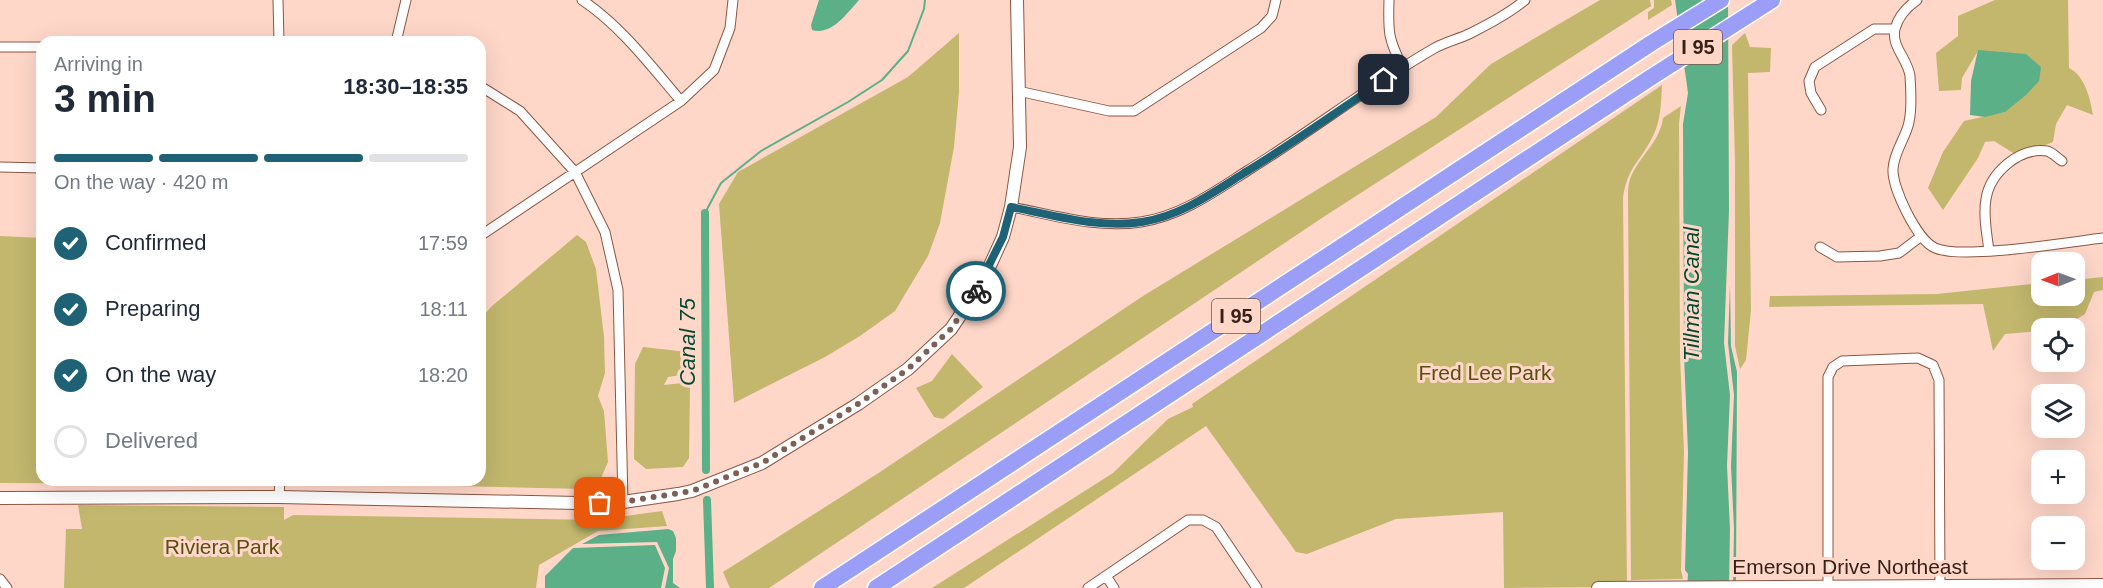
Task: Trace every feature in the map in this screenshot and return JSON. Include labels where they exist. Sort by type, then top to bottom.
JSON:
[{"type":"highway","name":"I 95","points":[[822,588],[1650,44],[1721,0]]},
{"type":"highway","name":"I 95","points":[[876,588],[1772,0]]},
{"type":"street","points":[[278,0],[279,36]]},
{"type":"street","points":[[397,36],[406,0]]},
{"type":"street","points":[[582,0],[594,8],[642,55],[681,101]]},
{"type":"street","points":[[486,232],[681,101],[714,70],[730,27],[733,0]]},
{"type":"street","points":[[0,498],[279,497],[623,502],[692,491],[762,463],[858,404],[908,369],[951,329],[982,283],[1003,237],[1011,207],[1020,147],[1017,0]]},
{"type":"street","points":[[1018,92],[1109,111],[1134,111],[1261,28],[1272,16],[1276,0]]},
{"type":"street","points":[[1389,0],[1388,30],[1391,45],[1403,68]]},
{"type":"street","points":[[1011,207],[1092,222],[1118,224],[1141,222],[1175,213],[1196,203],[1272,156],[1436,47],[1471,33],[1516,8],[1525,0]]},
{"type":"street","points":[[1917,0],[1902,15],[1895,30],[1896,43],[1910,74],[1909,123],[1897,150],[1893,171],[1904,208],[1920,237],[1934,248],[1956,253],[2103,238]]},
{"type":"street","points":[[1821,110],[1811,93],[1809,81],[1815,67],[1874,30],[1895,30]]},
{"type":"street","points":[[0,47],[36,47]]},
{"type":"street","points":[[486,90],[520,111],[575,172],[605,232],[618,290],[623,502]]},
{"type":"street","points":[[1989,251],[1985,215],[1986,197],[1993,181],[2005,165],[2018,156],[2038,151],[2049,151],[2062,161]]},
{"type":"street","points":[[0,167],[36,168]]},
{"type":"street","points":[[1820,247],[1837,257],[1880,256],[1899,253],[1920,237]]},
{"type":"street","points":[[1828,587],[1827,377],[1833,367],[1842,361],[1918,358],[1933,365],[1939,381],[1940,587]]},
{"type":"street","points":[[279,497],[280,486]]},
{"type":"street","points":[[1088,588],[1188,520],[1203,520],[1216,526],[1257,588]]},
{"type":"street","points":[[1106,576],[1114,588]]},
{"type":"street","points":[[0,579],[7,588]]},
{"type":"street","name":"Emerson Drive Northeast","points":[[1598,588],[2103,585]]},
{"type":"green space","points":[[1600,0],[1650,0],[1651,6],[1325,216],[769,588],[730,588],[723,572],[877,474],[1143,296],[1436,117],[1491,64]]},
{"type":"green space","points":[[1654,0],[1671,0],[1672,5],[1648,20],[1648,12],[1654,8]]},
{"type":"green space","points":[[1995,0],[2068,0],[2069,68],[2083,82],[2093,115],[2067,105],[2056,124],[2053,142],[2018,156],[1994,141],[1985,142],[1978,158],[1943,210],[1928,188],[1943,152],[1964,121],[2005,112],[1978,51],[1962,78],[1961,90],[1939,91],[1936,53],[1958,36],[1958,16]]},
{"type":"green space","points":[[959,33],[959,92],[954,147],[940,223],[928,256],[895,311],[825,357],[734,403],[719,204],[738,172],[908,77]]},
{"type":"green space","points":[[1745,33],[1750,47],[1771,48],[1770,72],[1748,73],[1751,310],[1746,360],[1740,369],[1735,346],[1735,162],[1732,45]]},
{"type":"green space","name":"Fred Lee Park","points":[[1662,85],[1656,130],[1631,171],[1623,198],[1627,587],[1504,588],[1503,512],[1396,519],[1307,554],[1296,552],[1206,426],[964,588],[932,588],[1113,473],[1168,419],[1193,407],[1192,404]]},
{"type":"green space","points":[[1681,106],[1679,123],[1680,355],[1684,452],[1681,570],[1683,579],[1631,580],[1628,187],[1636,166],[1653,144],[1663,118]]},
{"type":"green space","points":[[577,235],[586,242],[596,269],[604,337],[605,373],[598,396],[604,411],[608,462],[601,478],[583,489],[455,486],[486,486],[486,312]]},
{"type":"green space","points":[[0,236],[36,238],[36,483],[0,483]]},
{"type":"green space","points":[[2103,277],[2103,290],[2094,292],[2085,314],[2078,318],[2031,318],[2031,332],[2005,334],[1993,351],[1983,304],[1769,307],[1770,296],[1937,294],[2031,284],[2031,306],[2085,306],[2085,279]]},
{"type":"green space","points":[[643,347],[688,352],[687,374],[668,377],[664,385],[683,383],[690,386],[689,458],[683,467],[646,469],[634,459],[635,364]]},
{"type":"green space","points":[[952,354],[983,387],[943,419],[934,417],[916,388],[932,381]]},
{"type":"green space","name":"Riviera Park","points":[[78,505],[284,507],[284,520],[293,515],[597,520],[662,511],[667,526],[598,531],[539,565],[536,588],[64,588],[66,529],[82,529]]},
{"type":"water","points":[[819,0],[859,0],[832,27],[819,31],[812,30],[811,25]]},
{"type":"water","name":"Tillman Canal","points":[[1675,0],[1728,0],[1729,210],[1724,343],[1730,395],[1727,466],[1730,529],[1729,588],[1687,588],[1688,574],[1685,570],[1688,452],[1684,355],[1683,124],[1688,93]]},
{"type":"water","points":[[1978,50],[2026,54],[2041,67],[2039,81],[2005,112],[1985,117],[1970,115],[1971,81]]},
{"type":"water","points":[[1730,285],[1731,346],[1737,372],[1736,583],[1733,583],[1734,529],[1731,466],[1734,395],[1728,343]]},
{"type":"water","points":[[668,529],[673,531],[676,538],[673,583],[680,588],[665,588],[669,568],[657,542],[582,544],[599,535]]},
{"type":"water","points":[[655,545],[665,568],[661,588],[545,588],[545,576],[573,548]]},
{"type":"waterway","points":[[705,213],[721,183],[761,151],[882,80],[908,51],[924,9],[925,0]]},
{"type":"waterway","name":"Canal 75","points":[[705,213],[706,470]]},
{"type":"waterway","name":"Canal 75","points":[[707,500],[710,588]]},
{"type":"way so far","points":[[600,503],[623,502],[692,491],[762,463],[858,404],[908,369],[951,329],[976,291]]},
{"type":"route","points":[[976,291],[1003,237],[1011,207],[1092,222],[1118,224],[1141,222],[1175,213],[1196,203],[1272,156],[1384,80]]}]
